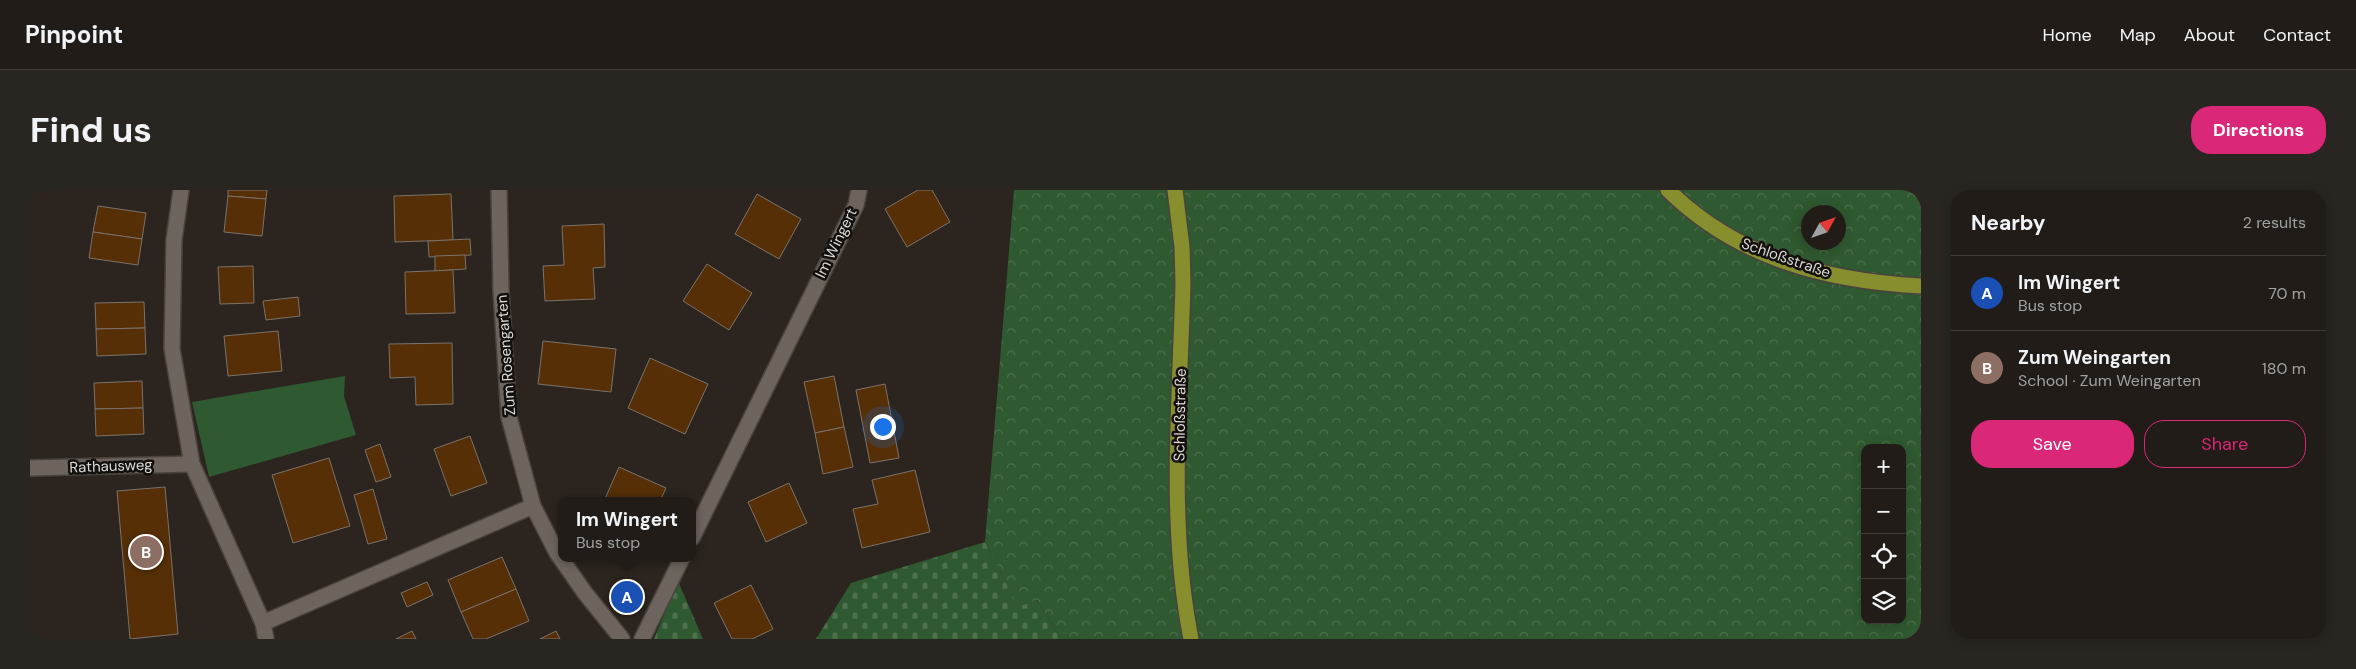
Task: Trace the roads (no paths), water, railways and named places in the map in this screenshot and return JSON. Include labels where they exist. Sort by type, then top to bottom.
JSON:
[{"type":"main road","name":"Schloßstraße","points":[[1175,190],[1182,247],[1183,284],[1178,522],[1183,592],[1191,639]]},
{"type":"main road","name":"Schloßstraße","points":[[1668,190],[1700,220],[1744,246],[1768,256],[1822,273],[1861,280],[1921,286]]},
{"type":"street","points":[[181,190],[174,240],[172,348],[192,464],[263,623],[266,639]]},
{"type":"street","name":"Zum Rosengarten","points":[[499,190],[501,291],[509,417],[533,506],[558,554]]},
{"type":"street","name":"Im Wingert","points":[[696,530],[851,214],[859,190]]},
{"type":"street","name":"Rathausweg","points":[[30,468],[192,464]]},
{"type":"street","points":[[263,623],[533,506]]},
{"type":"street","name":"Zum Rosengarten","points":[[563,562],[585,593],[622,639]]},
{"type":"street","points":[[642,639],[680,562]]},
{"type":"place","name":"Zum Weingarten","points":[[146,552]]},
{"type":"place","name":"Im Wingert","points":[[627,597]]}]
